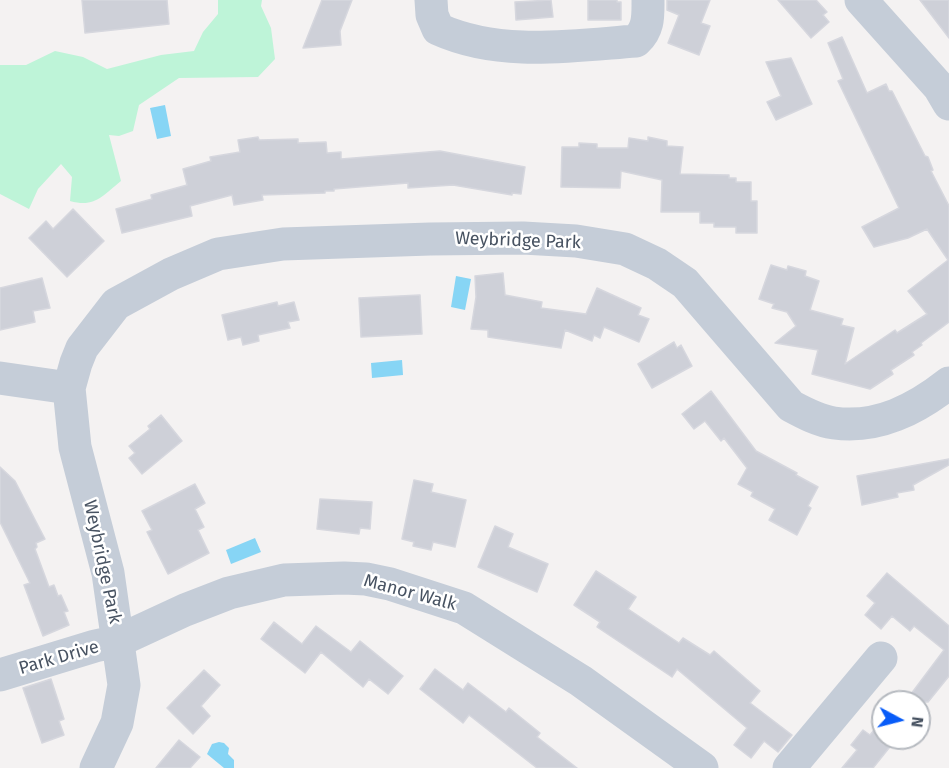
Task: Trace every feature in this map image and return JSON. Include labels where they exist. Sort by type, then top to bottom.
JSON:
[{"type":"street","points":[[431,0],[432,15],[438,29],[457,37],[489,45],[542,48],[636,41],[644,33],[648,22],[648,0]]},
{"type":"street","points":[[861,0],[946,90]]},
{"type":"street","name":"Weybridge Park","points":[[96,768],[117,723],[124,685],[108,573],[75,447],[69,388],[82,348],[116,304],[171,274],[218,254],[283,244],[430,238],[576,241],[625,249],[657,264],[685,283],[791,406],[832,423],[856,424],[890,419],[926,401],[949,383]]},
{"type":"street","points":[[0,378],[69,388]]},
{"type":"street","name":"Manor Walk","points":[[118,641],[185,610],[229,593],[284,580],[344,578],[390,584],[464,608],[581,681],[702,768]]},
{"type":"street","name":"Park Drive","points":[[0,675],[118,641]]},
{"type":"street","points":[[789,768],[881,658]]},
{"type":"green space","points":[[218,0],[262,0],[261,6],[271,28],[275,59],[258,77],[179,78],[139,105],[133,131],[119,136],[109,135],[121,181],[92,202],[70,201],[72,177],[61,164],[38,189],[29,209],[0,194],[0,65],[26,65],[55,51],[83,57],[107,69],[161,55],[194,51],[203,32],[218,14]]},
{"type":"water","points":[[165,105],[171,136],[157,139],[150,108]]},
{"type":"water","points":[[456,276],[471,279],[465,310],[451,307]]},
{"type":"water","points":[[402,360],[403,375],[372,378],[371,363]]},
{"type":"water","points":[[255,538],[261,552],[231,564],[226,550]]},
{"type":"water","points":[[219,742],[229,748],[228,754],[234,760],[234,768],[224,768],[207,754],[212,744]]},
{"type":"building","points":[[82,0],[167,0],[169,24],[85,33]]},
{"type":"building","points":[[322,0],[352,0],[340,31],[341,45],[303,48]]},
{"type":"building","points":[[551,0],[553,17],[516,20],[515,2]]},
{"type":"building","points":[[588,0],[621,2],[621,20],[588,20]]},
{"type":"building","points":[[667,0],[710,0],[701,23],[710,26],[699,55],[668,43],[679,15],[667,10]]},
{"type":"building","points":[[778,0],[816,0],[827,12],[823,15],[829,22],[811,38]]},
{"type":"building","points":[[920,0],[949,0],[949,38]]},
{"type":"building","points":[[842,37],[867,93],[886,84],[889,91],[892,91],[925,156],[928,157],[933,170],[931,171],[949,206],[949,322],[921,343],[922,345],[912,352],[914,355],[891,370],[893,374],[870,389],[812,374],[818,350],[775,343],[796,326],[787,312],[772,308],[774,304],[759,299],[771,265],[787,270],[788,266],[806,271],[805,276],[819,281],[810,310],[843,319],[841,325],[854,328],[845,364],[895,330],[897,333],[927,314],[908,291],[948,260],[927,229],[908,238],[874,247],[862,227],[899,208],[838,81],[843,79],[828,43]]},
{"type":"building","points":[[791,58],[812,104],[776,120],[767,102],[781,96],[766,62]]},
{"type":"building","points":[[258,137],[259,140],[298,139],[298,143],[326,142],[327,153],[341,152],[341,159],[440,151],[525,167],[521,194],[512,193],[512,195],[453,185],[408,188],[408,183],[334,189],[334,191],[325,191],[325,193],[262,195],[263,200],[234,205],[232,195],[190,206],[192,216],[122,233],[116,209],[152,199],[151,195],[187,185],[183,169],[211,161],[210,157],[240,152],[238,140]]},
{"type":"building","points":[[648,137],[667,141],[667,146],[683,147],[680,174],[729,175],[729,178],[736,178],[736,182],[751,182],[751,201],[757,201],[757,233],[736,233],[736,227],[714,227],[714,223],[700,223],[700,212],[661,212],[662,180],[621,171],[620,188],[561,187],[562,147],[579,147],[579,143],[597,144],[597,148],[628,148],[629,138],[648,141]]},
{"type":"building","points":[[73,209],[104,241],[67,277],[29,238],[46,221],[53,229]]},
{"type":"building","points":[[503,273],[505,295],[542,302],[541,308],[586,314],[597,288],[641,308],[638,315],[649,319],[639,342],[604,327],[600,338],[594,335],[592,341],[565,330],[561,348],[488,337],[488,330],[471,329],[476,297],[475,276]]},
{"type":"building","points":[[42,278],[50,308],[33,311],[35,322],[0,330],[0,288]]},
{"type":"building","points":[[420,295],[422,334],[361,337],[359,298]]},
{"type":"building","points":[[277,302],[278,306],[294,302],[299,320],[288,322],[290,328],[258,335],[259,341],[243,345],[241,337],[228,340],[222,315]]},
{"type":"building","points":[[674,342],[677,348],[681,345],[692,366],[652,388],[638,364]]},
{"type":"building","points":[[711,391],[756,451],[818,487],[808,506],[811,508],[797,535],[769,520],[775,509],[751,496],[753,492],[738,484],[747,468],[724,438],[721,441],[705,421],[694,429],[682,414]]},
{"type":"building","points":[[161,415],[182,441],[142,474],[129,458],[135,453],[129,446],[150,429],[148,426]]},
{"type":"building","points":[[949,459],[949,465],[913,485],[914,490],[897,493],[898,497],[862,505],[857,476]]},
{"type":"building","points":[[0,467],[15,481],[45,539],[36,543],[35,549],[49,587],[54,585],[68,611],[64,612],[69,625],[43,636],[24,585],[30,583],[0,522]]},
{"type":"building","points":[[414,480],[433,484],[431,492],[466,500],[455,547],[433,542],[431,550],[413,546],[414,542],[402,539]]},
{"type":"building","points":[[195,484],[205,503],[195,509],[204,527],[198,530],[209,553],[168,574],[147,532],[152,530],[142,511]]},
{"type":"building","points":[[320,499],[372,502],[370,529],[360,528],[359,534],[317,529]]},
{"type":"building","points":[[495,526],[513,534],[508,547],[548,564],[537,592],[478,567]]},
{"type":"building","points":[[596,571],[636,597],[628,609],[679,643],[683,638],[710,655],[714,651],[760,691],[750,703],[792,735],[778,752],[764,741],[751,758],[734,745],[747,728],[677,669],[672,677],[597,627],[600,622],[574,605]]},
{"type":"building","points":[[887,573],[949,626],[949,676],[931,698],[931,690],[914,690],[944,650],[914,626],[910,631],[892,616],[881,629],[865,615],[875,603],[867,596]]},
{"type":"building","points":[[274,622],[302,644],[316,626],[351,652],[360,641],[403,676],[388,694],[369,679],[363,687],[321,652],[305,673],[261,639]]},
{"type":"building","points":[[435,669],[463,690],[468,683],[506,712],[509,708],[540,733],[537,737],[577,768],[537,768],[469,715],[463,723],[420,689]]},
{"type":"building","points":[[204,670],[220,685],[201,706],[210,716],[193,734],[167,708]]},
{"type":"building","points":[[51,679],[64,719],[59,721],[64,735],[42,743],[23,688]]},
{"type":"building","points":[[863,730],[870,735],[871,750],[887,750],[873,768],[842,768],[857,750],[851,745]]},
{"type":"building","points":[[179,740],[200,757],[190,768],[156,768]]}]
